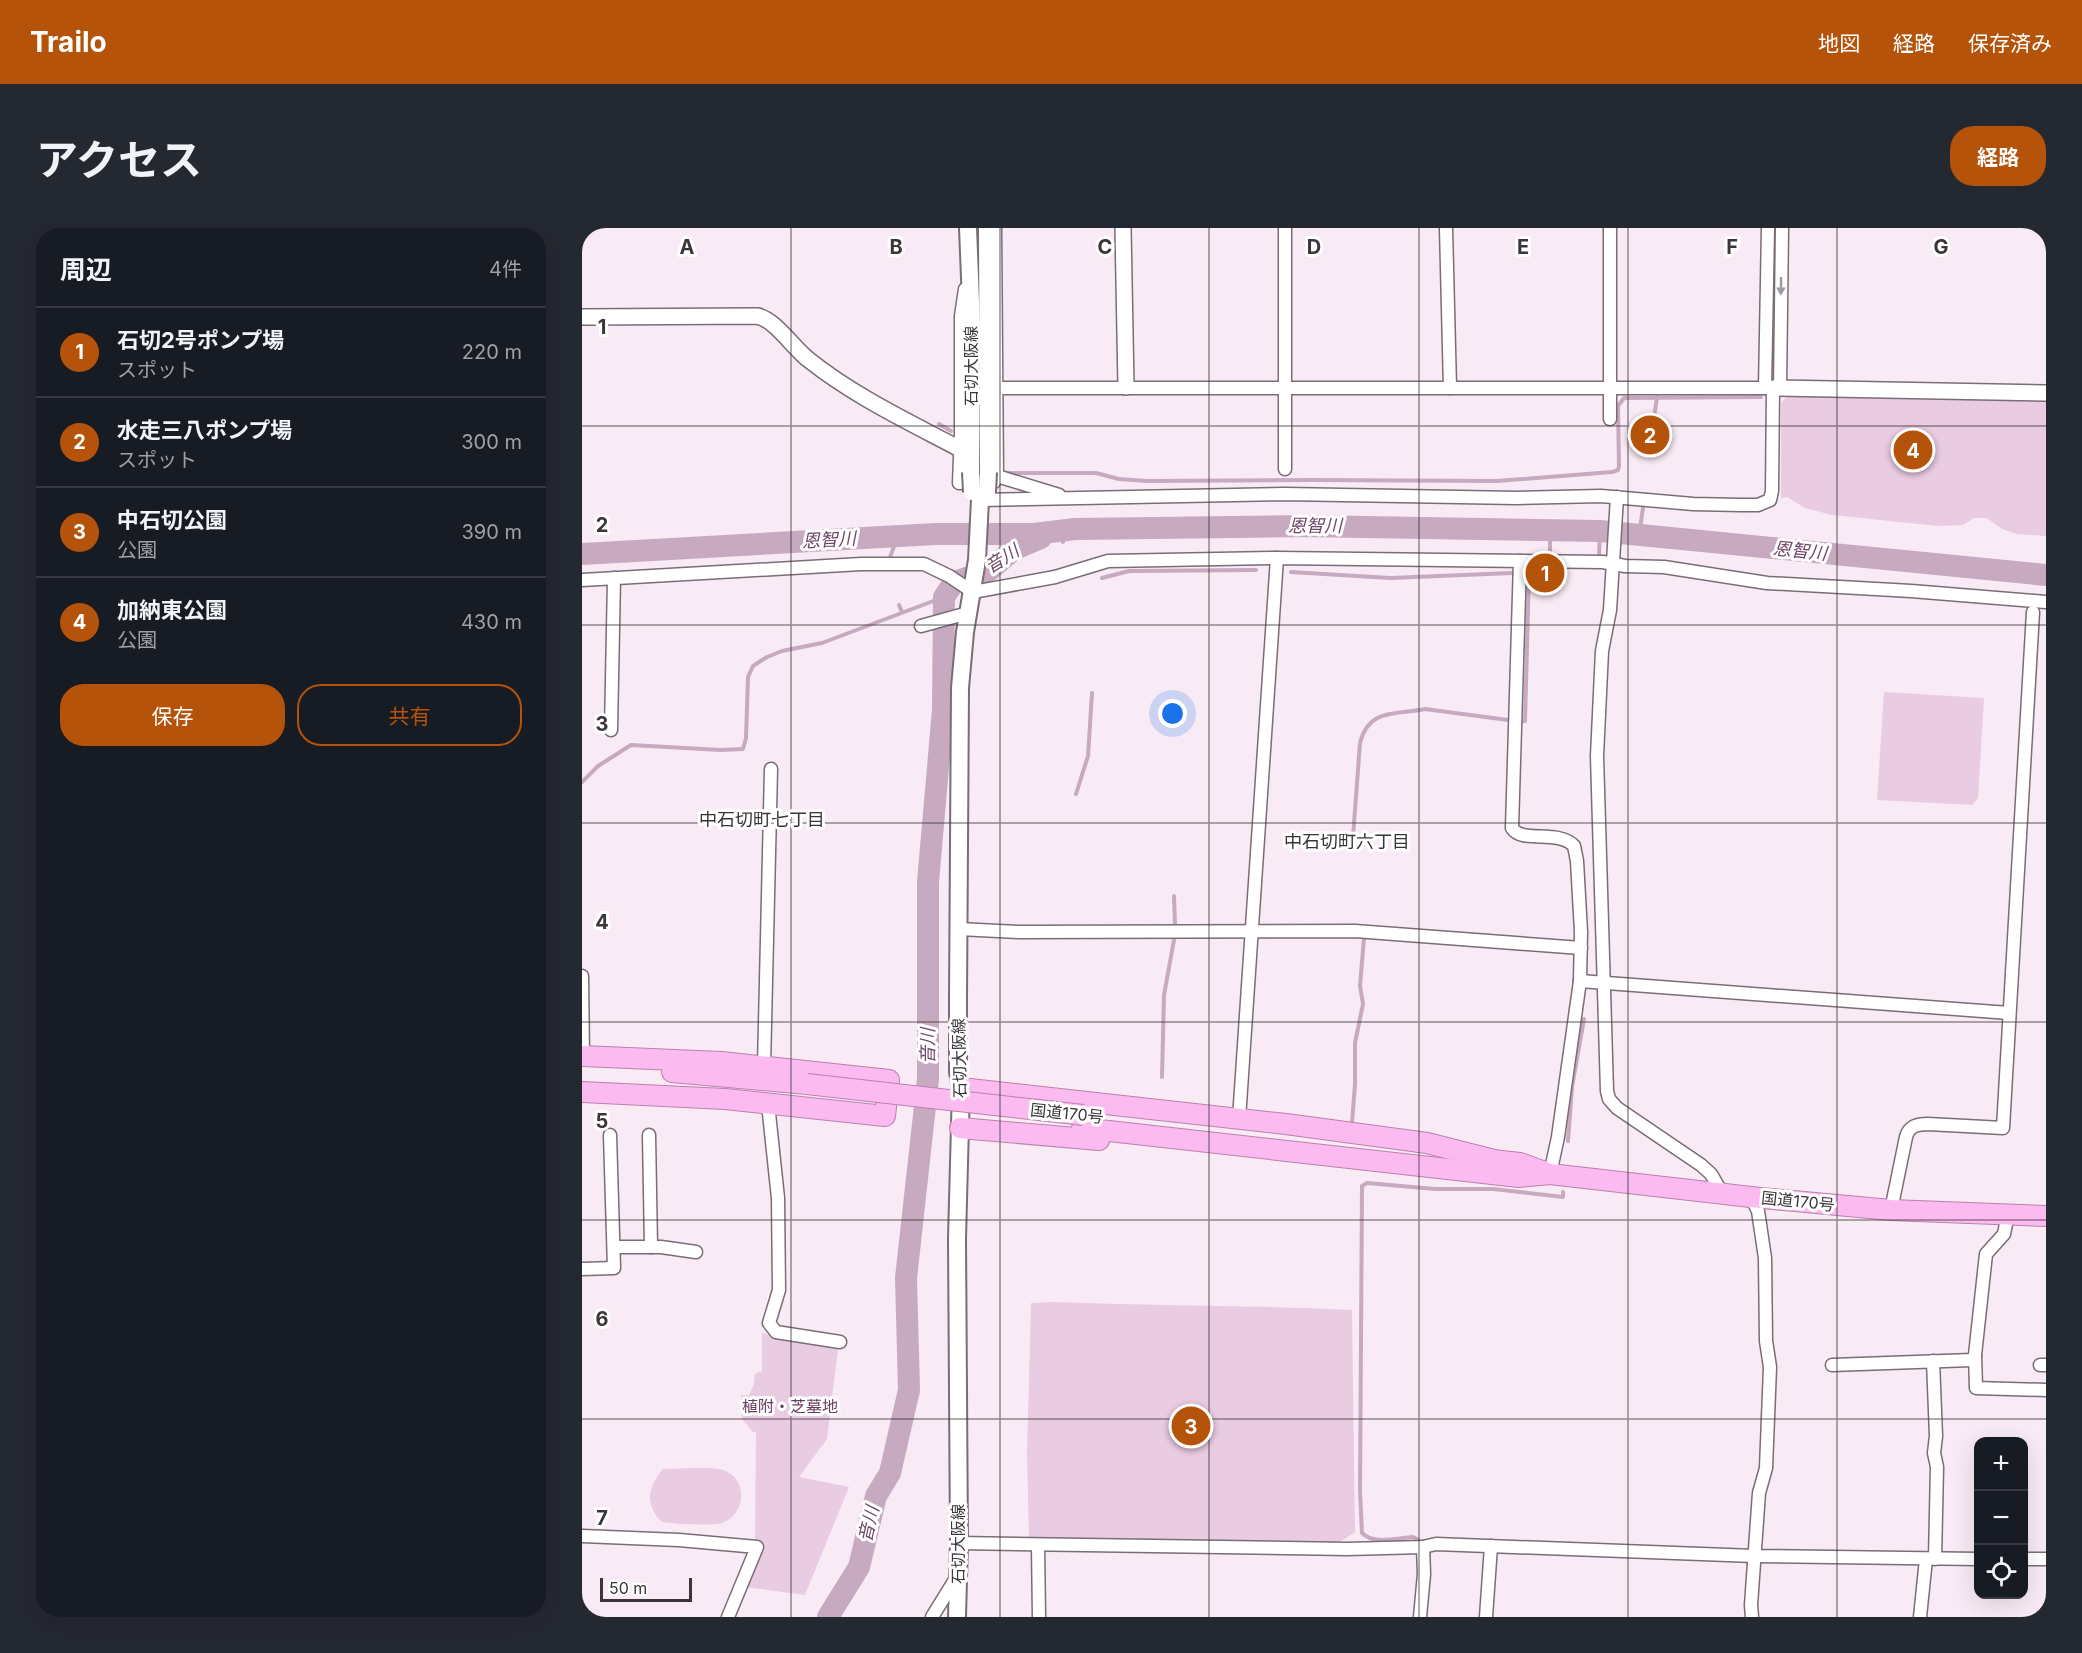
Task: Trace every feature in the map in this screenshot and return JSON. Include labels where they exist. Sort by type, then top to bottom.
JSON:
[{"type":"highway","points":[[582,1060],[657,1058],[764,1066],[889,1080],[885,1116],[678,1096],[582,1092]]},
{"type":"highway","name":"国道170号","points":[[582,1060],[701,1074],[807,1091],[1082,1121],[1520,1163],[1550,1174]]},
{"type":"highway","name":"国道170号","points":[[582,1082],[807,1091]]},
{"type":"highway","points":[[960,1088],[1239,1119],[1427,1143],[1494,1160]]},
{"type":"highway","name":"国道170号","points":[[1082,1121],[1519,1177],[1550,1174],[1750,1197],[1891,1210],[2046,1216]]},
{"type":"highway","points":[[960,1128],[990,1132],[1011,1131],[1411,1174],[1439,1175],[1474,1172]]},
{"type":"main road","name":"石切大阪線","points":[[968,228],[972,327],[986,473]]},
{"type":"main road","name":"石切大阪線","points":[[957,1617],[961,614],[973,592],[980,498],[986,473],[987,228]]},
{"type":"street","points":[[969,266],[961,316],[959,483],[994,482],[986,473],[997,388],[995,228]]},
{"type":"street","points":[[1123,228],[1126,387]]},
{"type":"street","points":[[1285,228],[1285,469]]},
{"type":"street","points":[[1446,228],[1450,388]]},
{"type":"street","points":[[1610,228],[1610,419]]},
{"type":"street","points":[[980,498],[1068,499],[1285,494],[1617,500],[1741,505],[1758,504],[1770,500],[1773,484],[1768,228]]},
{"type":"street","points":[[1772,388],[1782,228]]},
{"type":"street","points":[[582,316],[746,316],[764,318],[796,350],[825,372],[960,449]]},
{"type":"street","points":[[997,388],[1611,387],[2046,393]]},
{"type":"street","points":[[986,473],[1068,499]]},
{"type":"street","points":[[1617,500],[1610,610],[1602,651],[1597,756],[1606,1087],[1609,1099],[1631,1118],[1712,1174],[1722,1193]]},
{"type":"street","points":[[1239,1119],[1277,558]]},
{"type":"street","points":[[582,580],[872,564],[924,564],[949,576],[973,592],[1055,577],[1108,561],[1277,558],[1613,562],[1664,567],[1767,583],[1911,591],[2046,602]]},
{"type":"street","points":[[1520,561],[1512,828],[1519,834],[1563,838],[1574,846],[1581,948],[1580,981],[1558,1137],[1550,1174]]},
{"type":"street","points":[[611,730],[614,578]]},
{"type":"street","points":[[1891,1210],[1906,1137],[1911,1128],[1923,1124],[2003,1128],[2033,612]]},
{"type":"street","points":[[921,626],[961,614]]},
{"type":"street","points":[[764,1066],[771,769]]},
{"type":"street","points":[[959,929],[1019,932],[1361,931],[1581,948]]},
{"type":"street","points":[[582,976],[582,1060]]},
{"type":"street","points":[[1580,981],[2009,1013]]},
{"type":"street","points":[[768,1104],[778,1198],[779,1290],[769,1323],[776,1332],[840,1342]]},
{"type":"street","points":[[582,1269],[614,1269],[610,1135]]},
{"type":"street","points":[[649,1135],[651,1247]]},
{"type":"street","points":[[1750,1197],[1758,1211],[1765,1258],[1766,1341],[1770,1366],[1766,1468],[1759,1493],[1752,1617]]},
{"type":"street","points":[[2008,1214],[2004,1234],[1986,1254],[1975,1355],[1976,1388],[2046,1389]]},
{"type":"street","points":[[614,1247],[651,1247],[696,1252]]},
{"type":"street","points":[[1832,1365],[1972,1360],[1975,1355]]},
{"type":"street","points":[[1920,1617],[1930,1559],[1937,1467],[1934,1453],[1936,1436],[1933,1361]]},
{"type":"street","points":[[582,1536],[679,1540],[757,1547],[728,1617]]},
{"type":"street","points":[[959,1543],[1347,1549],[1423,1547],[1436,1544],[1754,1556],[1974,1559]]},
{"type":"street","points":[[1038,1545],[1039,1617]]},
{"type":"street","points":[[1486,1617],[1491,1546]]},
{"type":"street","points":[[1420,1617],[1424,1574],[1423,1547]]},
{"type":"street","points":[[2028,1559],[2046,1559]]},
{"type":"street","points":[[932,1617],[958,1574]]},
{"type":"green space","points":[[1787,396],[2046,401],[2046,536],[2017,534],[2002,529],[1987,518],[1974,518],[1963,525],[1938,526],[1832,515],[1805,508],[1787,497],[1781,498],[1781,403]]},
{"type":"green space","points":[[1884,692],[1984,698],[1978,798],[1972,805],[1877,800]]},
{"type":"green space","points":[[1031,1303],[1352,1310],[1355,1532],[1340,1542],[1029,1540],[1027,1452]]},
{"type":"green space","name":"植附・芝墓地","points":[[762,1333],[838,1349],[827,1439],[799,1477],[849,1487],[805,1595],[746,1587],[755,1541],[756,1432],[753,1432],[742,1419],[741,1395],[749,1395],[755,1374],[762,1371]]},
{"type":"green space","points":[[711,1468],[731,1474],[737,1480],[740,1488],[740,1504],[736,1512],[730,1518],[717,1524],[662,1522],[652,1509],[650,1495],[654,1482],[663,1469]]},
{"type":"waterway","points":[[1772,378],[1775,228]]},
{"type":"waterway","points":[[1650,447],[1657,397]]},
{"type":"waterway","points":[[1007,473],[1096,473],[1119,479],[1147,481],[1497,481],[1612,472],[1618,470],[1619,466],[1618,406],[1624,398],[1761,397]]},
{"type":"waterway","points":[[939,424],[951,431]]},
{"type":"waterway","points":[[1639,536],[1643,508]]},
{"type":"waterway","name":"恩智川","points":[[582,554],[935,534],[1034,534],[1075,529],[1306,526],[1600,531],[2046,575]]},
{"type":"waterway","points":[[1062,530],[1063,542]]},
{"type":"waterway","points":[[1550,530],[1550,554]]},
{"type":"waterway","points":[[1599,556],[1600,531]]},
{"type":"waterway","points":[[890,557],[895,544],[902,536]]},
{"type":"waterway","name":"音川","points":[[828,1617],[859,1567],[876,1496],[890,1473],[909,1390],[906,1278],[928,1079],[928,882],[943,710],[944,597],[953,584],[990,570],[1013,550],[1041,538]]},
{"type":"waterway","points":[[1522,721],[1525,721],[1529,574],[1530,572],[1550,573],[1550,565]]},
{"type":"waterway","points":[[1102,578],[1129,571],[1256,570]]},
{"type":"waterway","points":[[1291,572],[1390,578],[1512,573]]},
{"type":"waterway","points":[[582,782],[598,766],[631,745],[720,750],[743,749],[746,738],[748,677],[753,666],[782,651],[822,643],[944,597]]},
{"type":"waterway","name":"音川","points":[[944,609],[951,601]]},
{"type":"waterway","points":[[899,605],[902,612]]},
{"type":"waterway","points":[[1076,794],[1088,756],[1092,693]]},
{"type":"waterway","points":[[1353,837],[1360,743],[1370,723],[1386,715],[1425,709],[1508,720]]},
{"type":"waterway","points":[[1174,896],[1175,925]]},
{"type":"waterway","points":[[1352,1123],[1355,1043],[1363,1004],[1360,986],[1364,938],[1360,936]]},
{"type":"waterway","points":[[1162,1077],[1164,995],[1174,940]]},
{"type":"waterway","points":[[1568,1141],[1572,1087],[1584,1019]]},
{"type":"waterway","points":[[1419,1540],[1413,1537],[1379,1540],[1362,1533],[1360,1491],[1362,1186],[1367,1183],[1435,1189],[1493,1189],[1563,1197],[1563,1192]]},
{"type":"place","name":"水走三八ポンプ場","points":[[1650,435]]},
{"type":"place","name":"加納東公園","points":[[1913,450]]},
{"type":"place","name":"石切2号ポンプ場","points":[[1545,573]]},
{"type":"place","name":"中石切公園","points":[[1191,1426]]},
{"type":"district","name":"中石切町七丁目","points":[[762,820]]},
{"type":"district","name":"中石切町六丁目","points":[[1347,842]]}]
